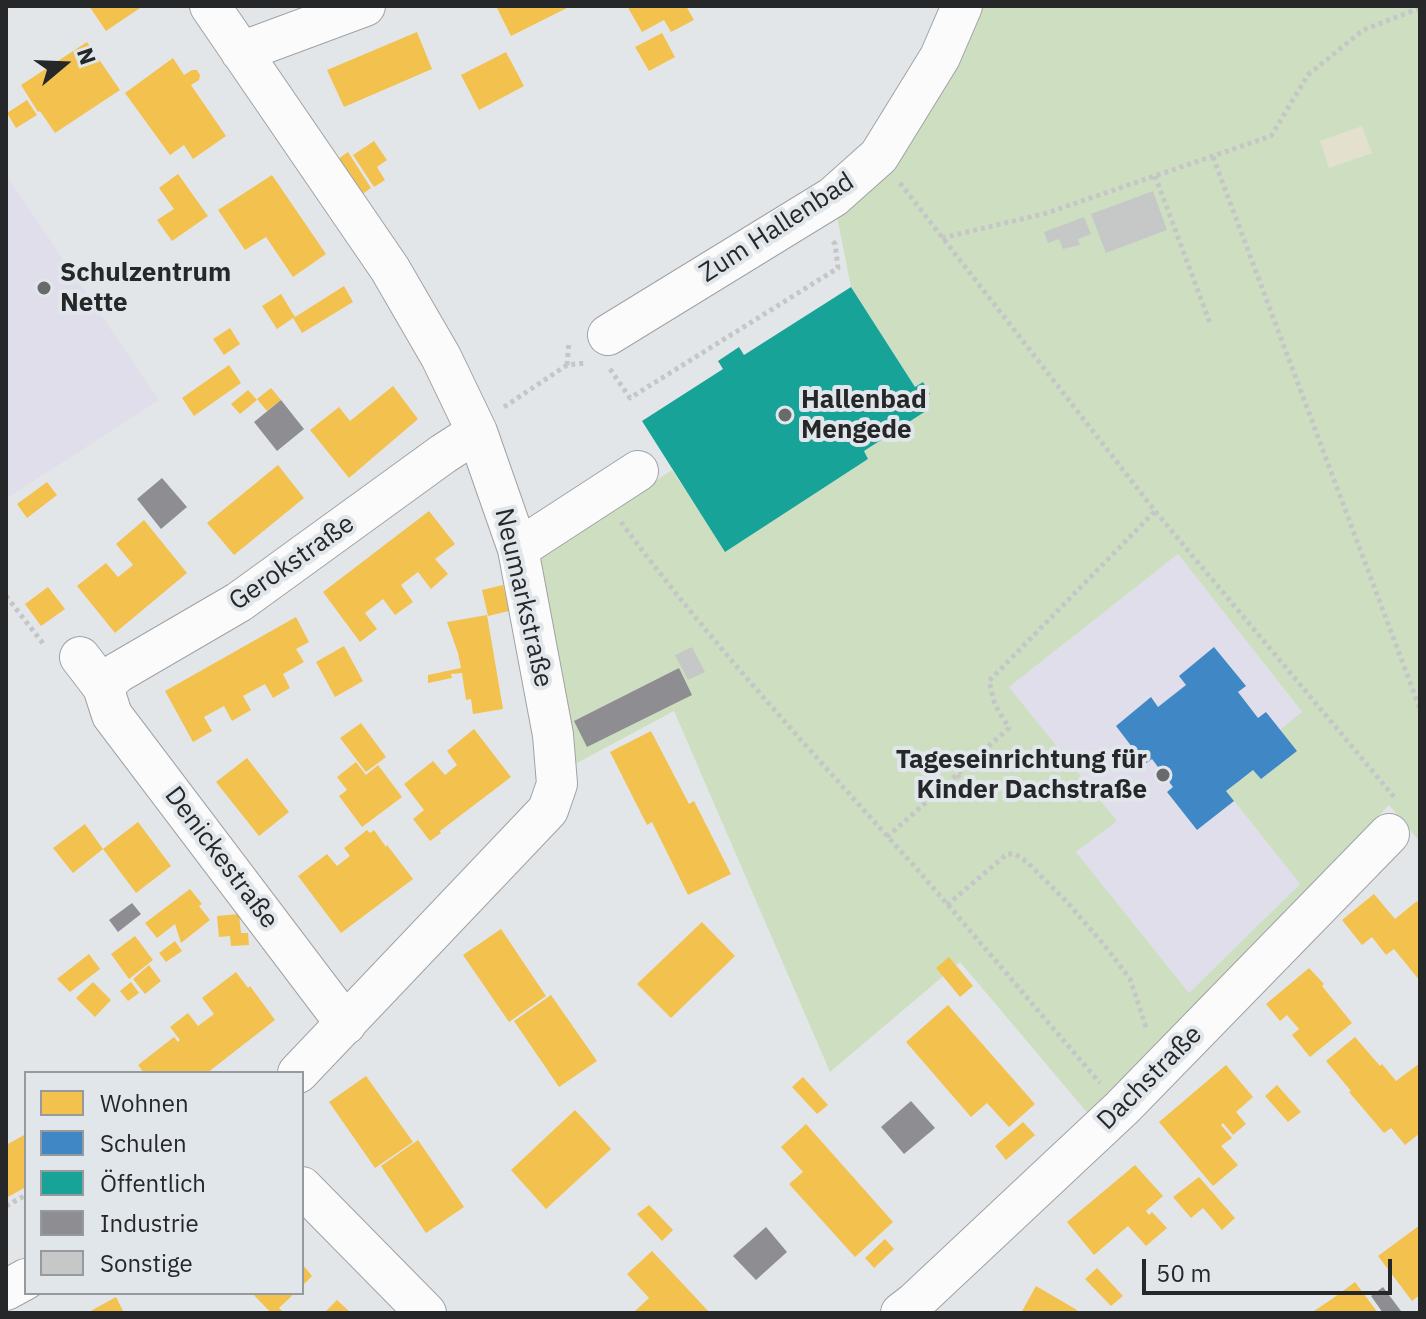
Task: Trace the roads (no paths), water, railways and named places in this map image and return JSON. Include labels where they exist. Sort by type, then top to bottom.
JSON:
[{"type":"street","name":"Neumarkstraße","points":[[210,6],[390,269],[441,357],[477,432],[518,549],[553,735],[557,784],[548,810],[300,1071]]},
{"type":"street","points":[[241,52],[365,6]]},
{"type":"street","name":"Zum Hallenbad","points":[[602,353],[833,197],[879,156],[940,57],[962,6]]},
{"type":"street","name":"Gerokstraße","points":[[91,672],[117,673],[239,602],[477,432]]},
{"type":"street","points":[[518,549],[638,471]]},
{"type":"street","name":"Denickestraße","points":[[91,672],[112,715],[346,1024]]},
{"type":"street","name":"Dachstraße","points":[[901,1313],[1122,1108],[1392,816]]},
{"type":"street","points":[[304,1189],[426,1313]]},
{"type":"street","points":[[6,1290],[24,1280]]},
{"type":"place","name":"Schulzentrum Nette","points":[[44,288]]},
{"type":"place","name":"Hallenbad Mengede","points":[[785,415]]},
{"type":"place","name":"Tageseinrichtung für Kinder Dachstraße","points":[[1163,775]]}]
